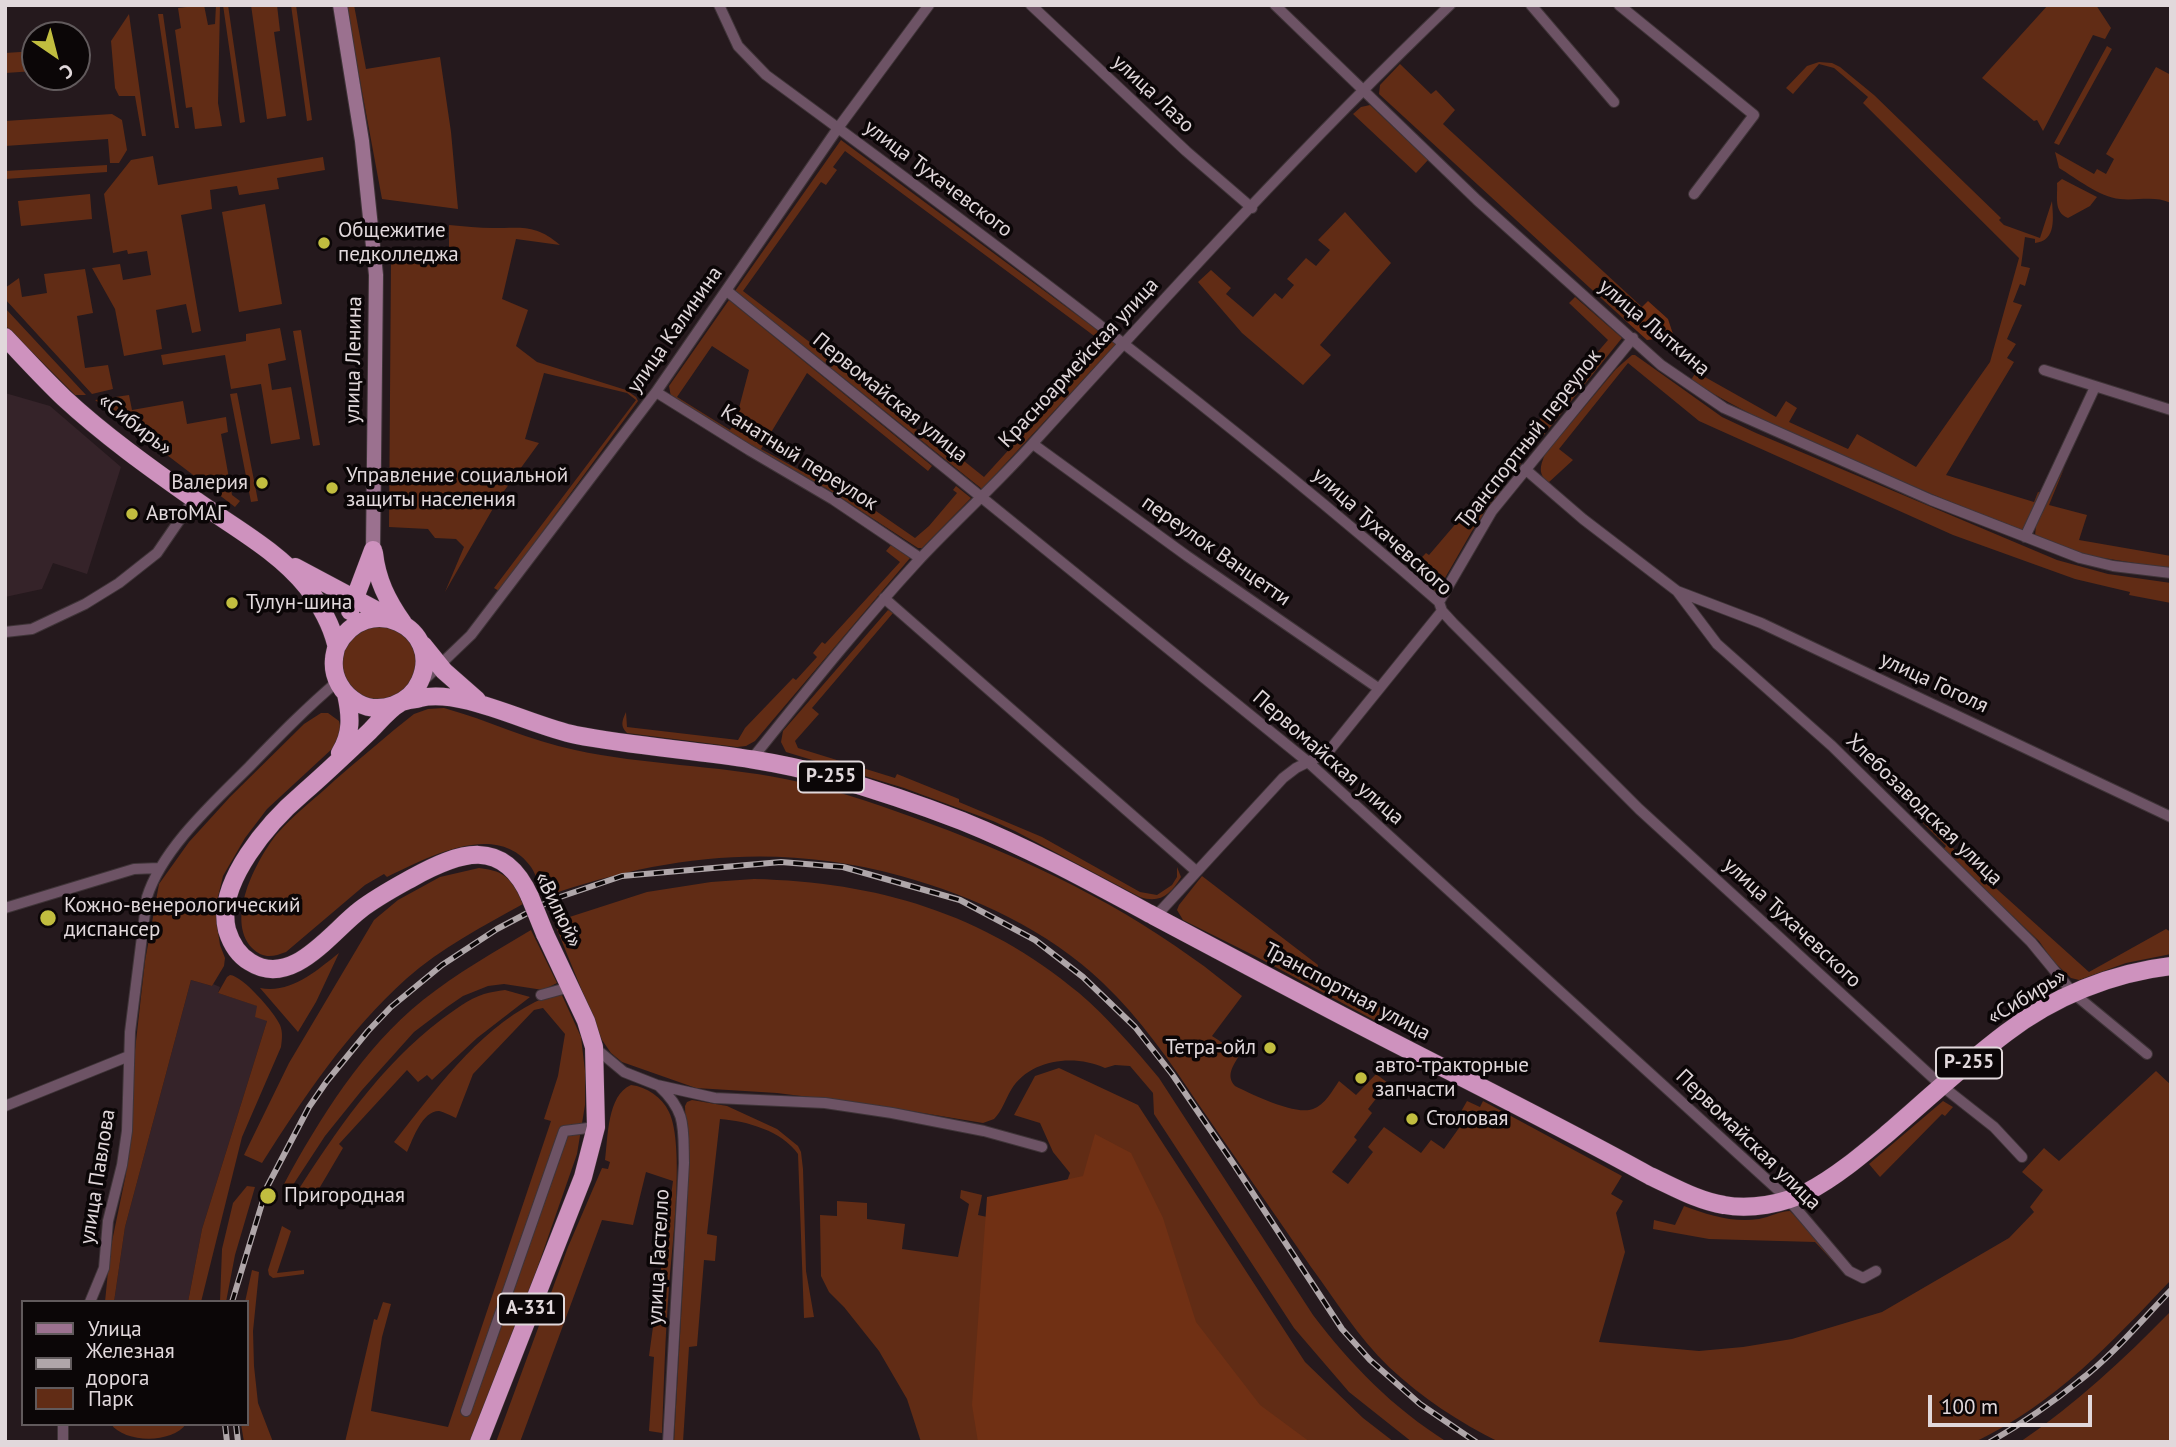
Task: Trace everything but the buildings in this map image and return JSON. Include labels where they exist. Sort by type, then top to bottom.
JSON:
[{"type":"highway","name":"«Сибирь»","points":[[5,337],[64,397],[194,499],[282,561]]},
{"type":"highway","points":[[339,642],[373,550]]},
{"type":"highway","points":[[373,550],[386,598],[411,631],[424,662],[417,687],[398,704]]},
{"type":"highway","name":"Р-255","points":[[282,561],[411,631],[439,666],[485,707]]},
{"type":"highway","name":"Р-255","points":[[282,561],[318,603],[339,642],[333,662],[342,687],[360,704],[388,707],[427,696],[446,696],[577,735],[792,766],[827,775],[965,822],[1083,877],[1156,917]]},
{"type":"highway","points":[[339,642],[352,626],[367,619],[391,619],[411,631]]},
{"type":"highway","name":"А-331","points":[[329,771],[348,741],[350,715],[342,687]]},
{"type":"highway","name":"А-331","points":[[329,771],[398,704]]},
{"type":"highway","name":"«Вилюй»","points":[[329,771],[272,823],[232,885],[226,903],[227,928],[235,948],[251,964],[266,969],[289,966],[308,955],[357,912],[382,895],[439,864],[467,854],[490,855],[505,862],[530,897],[586,1021],[594,1048],[596,1127],[583,1177],[479,1442]]},
{"type":"highway","name":"Транспортная улица","points":[[1156,917],[1686,1193],[1725,1206],[1755,1206],[1788,1199]]},
{"type":"highway","name":"«Сибирь»","points":[[1788,1199],[1812,1189],[1841,1171],[2007,1032],[2035,1013],[2073,993],[2133,972],[2171,966]]},
{"type":"main road","name":"улица Ленина","points":[[340,5],[365,168],[376,275],[373,550]]},
{"type":"street","name":"улица Тухачевского","points":[[719,5],[744,55],[766,75],[1122,343],[1352,526],[1440,607],[1639,809],[1942,1087],[1994,1127],[2022,1157]]},
{"type":"street","name":"улица Калинина","points":[[417,687],[471,635],[656,392],[838,128],[929,5]]},
{"type":"street","name":"улица Лазо","points":[[1031,5],[1186,151],[1252,208]]},
{"type":"street","name":"улица Лыткина","points":[[1275,5],[1477,200],[1661,365],[1724,408],[1931,500],[2080,558],[2113,566],[2171,573]]},
{"type":"street","name":"Красноармейская улица","points":[[751,760],[920,558],[1033,444],[1122,343],[1363,89],[1450,5]]},
{"type":"street","points":[[1531,5],[1614,102]]},
{"type":"street","points":[[1619,5],[1755,115],[1694,194]]},
{"type":"street","name":"Первомайская улица","points":[[727,291],[1308,762],[1788,1199],[1849,1271],[1863,1278],[1876,1271]]},
{"type":"street","name":"Транспортный переулок","points":[[1156,917],[1283,778],[1328,752],[1440,607],[1478,531],[1525,469],[1633,338]]},
{"type":"street","points":[[2044,370],[2171,410]]},
{"type":"street","points":[[2025,537],[2095,387]]},
{"type":"street","name":"Канатный переулок","points":[[656,392],[834,500],[920,558]]},
{"type":"street","name":"переулок Ванцетти","points":[[1033,444],[1187,556],[1378,688]]},
{"type":"street","points":[[1525,469],[1583,519],[1677,591]]},
{"type":"street","points":[[5,632],[32,629],[85,604],[119,583],[157,553],[194,499]]},
{"type":"street","name":"улица Гоголя","points":[[1677,591],[1761,623],[2171,817]]},
{"type":"street","name":"Хлебозаводская улица","points":[[1677,591],[1717,644],[1832,746],[2022,932],[2073,993],[2147,1054]]},
{"type":"street","points":[[884,598],[1196,871]]},
{"type":"street","name":"улица Павлова","points":[[91,1300],[104,1268],[108,1221],[122,1165],[130,1088],[130,1032],[147,897],[159,868],[209,807],[310,705],[342,687]]},
{"type":"street","points":[[5,908],[134,869],[159,868]]},
{"type":"street","points":[[541,995],[570,987]]},
{"type":"street","points":[[594,1048],[624,1072],[657,1084],[715,1098],[825,1103],[892,1113],[984,1131],[1042,1147]]},
{"type":"street","points":[[5,1106],[129,1056]]},
{"type":"street","name":"улица Гастелло","points":[[657,1084],[677,1105],[683,1135],[684,1163],[668,1442]]},
{"type":"street","points":[[466,1411],[564,1131],[596,1127]]},
{"type":"shaded area","points":[[1648,301],[1668,319],[1674,337],[1647,340],[1627,322]]},
{"type":"shaded area","points":[[5,393],[50,406],[121,467],[87,574],[53,563],[42,589],[5,597]]},
{"type":"shaded area","points":[[191,980],[212,986],[213,984],[220,987],[218,993],[258,1006],[267,1021],[202,1229],[188,1300],[114,1300],[125,1227]]},
{"type":"shaded area","points":[[1095,1134],[1131,1153],[1163,1218],[1196,1322],[1260,1405],[1310,1442],[978,1442],[972,1405],[987,1197],[1083,1176]]},
{"type":"green space","points":[[204,5],[208,25],[215,24],[216,5],[220,5],[218,103],[222,126],[195,129],[192,107],[186,108],[175,30],[181,28],[178,8]]},
{"type":"green space","points":[[223,5],[228,5],[245,122],[240,123]]},
{"type":"green space","points":[[251,5],[277,5],[280,31],[274,32],[286,116],[267,119]]},
{"type":"green space","points":[[291,5],[296,5],[312,120],[307,121]]},
{"type":"green space","points":[[346,5],[354,5],[366,69],[440,57],[451,132],[458,209],[382,199]]},
{"type":"green space","points":[[2048,5],[2096,5],[2111,28],[2105,39],[2093,35],[2043,131],[2037,120],[2034,121],[1982,78]]},
{"type":"green space","points":[[129,14],[146,136],[142,136],[135,96],[119,96],[115,88],[111,41]]},
{"type":"green space","points":[[158,14],[163,14],[179,128],[175,128]]},
{"type":"green space","points":[[2107,46],[2112,49],[2059,145],[2054,143]]},
{"type":"green space","points":[[21,52],[21,72],[5,73],[5,53]]},
{"type":"green space","points":[[1819,62],[1840,67],[1874,95],[2001,218],[1999,220],[2004,225],[2040,238],[2052,201],[2052,227],[2047,238],[2035,243],[2035,239],[2025,237],[2021,266],[2030,268],[2025,286],[2020,284],[2013,302],[2022,305],[2007,339],[2016,344],[2007,358],[2014,362],[1946,475],[2034,502],[2038,492],[2043,493],[2024,532],[1783,429],[1727,402],[1691,380],[1696,372],[1776,417],[1786,401],[1797,408],[1789,422],[1848,449],[1857,434],[1916,467],[1990,362],[2019,258],[1863,103],[1868,97],[1834,68],[1819,64],[1793,94],[1786,88],[1807,66]]},
{"type":"green space","points":[[1400,64],[1431,94],[1436,90],[1455,110],[1443,124],[1642,307],[1627,322],[1379,94],[1380,85]]},
{"type":"green space","points":[[2156,67],[2171,75],[2171,203],[2158,199],[2112,198],[2059,168],[2055,152],[2094,174],[2097,169],[2106,174],[2114,159],[2106,154]]},
{"type":"green space","points":[[1370,105],[1428,160],[1416,173],[1353,114],[1361,107]]},
{"type":"green space","points":[[112,114],[122,120],[127,150],[119,163],[110,163],[108,139],[5,146],[5,121]]},
{"type":"green space","points":[[841,140],[1116,344],[982,489],[735,291]],"holes":[[[845,151],[1105,344],[984,477],[954,453],[950,458],[854,376],[743,291],[821,182],[826,185],[837,170],[833,167]]]},
{"type":"green space","points":[[153,156],[158,185],[323,157],[325,170],[277,178],[279,189],[239,195],[237,186],[210,190],[212,209],[181,215],[201,331],[192,333],[186,304],[156,310],[162,349],[124,356],[115,309],[92,268],[120,264],[123,280],[151,275],[147,251],[128,254],[127,250],[113,253],[104,194],[131,160]]},
{"type":"green space","points":[[107,165],[107,172],[5,179],[5,171]]},
{"type":"green space","points":[[2062,179],[2097,197],[2090,206],[2068,218],[2060,212],[2057,203],[2057,183]]},
{"type":"green space","points":[[90,194],[92,219],[21,226],[18,201]]},
{"type":"green space","points":[[265,204],[282,304],[239,312],[222,212]]},
{"type":"green space","points":[[1345,212],[1391,263],[1320,345],[1331,355],[1303,385],[1242,333],[1198,282],[1211,270],[1231,288],[1226,294],[1253,317],[1275,293],[1282,299],[1294,285],[1287,279],[1306,258],[1316,266],[1330,250],[1318,240]]},
{"type":"green space","points":[[449,225],[536,230],[560,245],[516,239],[502,299],[528,310],[516,346],[537,362],[626,390],[638,401],[499,591],[494,588],[636,400],[627,393],[544,373],[525,439],[539,443],[499,498],[445,592],[464,547],[456,539],[435,538],[428,529],[389,527],[391,262],[449,263]]},
{"type":"green space","points":[[85,269],[93,313],[77,316],[85,368],[108,365],[113,389],[92,394],[5,299],[5,288],[19,278],[22,297],[47,293],[44,274]]},
{"type":"green space","points":[[1575,297],[1622,338],[1510,477],[1472,531],[1435,593],[1408,567],[1410,564],[1417,562],[1426,553],[1429,555],[1518,451],[1515,448],[1608,340],[1569,303]]},
{"type":"green space","points":[[729,300],[932,466],[928,471],[807,373],[761,449],[805,473],[832,484],[834,482],[915,538],[957,493],[953,490],[956,486],[971,498],[922,548],[918,548],[826,488],[671,397],[669,386]],"holes":[[[712,346],[749,370],[735,423],[730,430],[677,397]]]},
{"type":"green space","points":[[5,308],[86,395],[75,395],[5,325]]},
{"type":"green space","points":[[280,328],[286,360],[268,364],[272,390],[291,387],[300,439],[271,444],[261,384],[231,389],[225,355],[163,365],[161,355],[246,341],[246,334]]},
{"type":"green space","points":[[301,330],[320,445],[313,446],[293,331]]},
{"type":"green space","points":[[1632,355],[1722,417],[1756,433],[2057,560],[2108,574],[2171,583],[2171,603],[2129,595],[2130,592],[2075,579],[1953,535],[1699,421],[1628,363],[1559,449],[1573,460],[1548,483],[1541,470],[1545,454],[1616,369]]},
{"type":"green space","points":[[237,393],[258,501],[251,502],[230,394]]},
{"type":"green space","points":[[129,395],[132,410],[183,401],[187,424],[226,417],[228,432],[221,434],[232,495],[240,501],[235,507],[95,400]]},
{"type":"green space","points":[[2065,466],[2049,505],[2087,515],[2079,540],[2171,556],[2171,569],[2079,554],[2035,536],[2036,525]]},
{"type":"green space","points":[[891,545],[910,558],[755,741],[737,747],[627,733],[623,728],[626,712],[627,727],[738,740],[745,728],[817,657],[813,653],[822,642],[825,644],[900,562],[886,551]]},
{"type":"green space","points":[[888,610],[893,613],[812,708],[819,714],[795,741],[798,748],[895,778],[897,774],[959,799],[959,802],[1042,837],[1140,892],[1157,895],[1172,885],[1177,877],[1177,867],[1181,877],[1169,893],[1153,899],[1140,897],[993,821],[904,788],[786,752],[781,742],[783,731]]},
{"type":"green space","points":[[379,626],[400,632],[410,642],[416,663],[410,684],[400,694],[379,700],[358,694],[348,684],[342,663],[348,642],[358,632]]},
{"type":"green space","points":[[444,708],[575,750],[627,759],[759,774],[834,791],[897,811],[985,845],[1092,895],[1159,935],[1242,996],[1212,1036],[1240,1054],[1231,1074],[1235,1086],[1274,1103],[1305,1110],[1321,1104],[1339,1081],[1356,1095],[1376,1074],[1388,1083],[1368,1109],[1372,1113],[1354,1137],[1357,1140],[1332,1172],[1348,1184],[1373,1152],[1368,1147],[1384,1127],[1421,1153],[1431,1140],[1444,1149],[1459,1128],[1454,1124],[1467,1101],[1480,1107],[1483,1101],[1622,1176],[1611,1194],[1623,1201],[1616,1213],[1625,1252],[1599,1342],[1699,1351],[1743,1347],[1792,1339],[1882,1312],[2009,1238],[2034,1212],[2030,1207],[2043,1190],[2022,1172],[2044,1148],[2059,1161],[2156,1071],[2171,1085],[2171,1280],[2126,1327],[2057,1390],[2032,1409],[1975,1442],[1499,1442],[1455,1418],[1428,1399],[1401,1378],[1367,1344],[1165,1055],[1117,996],[1082,964],[1034,931],[956,894],[901,876],[855,865],[765,857],[677,863],[633,871],[544,897],[531,867],[517,853],[500,846],[481,844],[441,853],[387,877],[384,874],[365,885],[286,952],[268,956],[256,952],[244,936],[242,906],[252,875],[276,835],[335,780],[414,714],[428,709]]},
{"type":"green space","points":[[321,713],[328,713],[339,721],[341,730],[333,748],[267,809],[245,838],[223,876],[216,905],[216,919],[225,958],[224,966],[212,986],[191,980],[125,1227],[114,1300],[105,1300],[110,1251],[126,1174],[133,1068],[145,961],[159,884],[189,842],[304,724]]},
{"type":"green space","points":[[1927,818],[1959,855],[2089,972],[2166,929],[2171,932],[2171,954],[2126,963],[2079,980],[2071,978],[2053,961],[2039,941],[1943,850],[1946,846],[1922,822]]},
{"type":"green space","points":[[479,868],[507,878],[523,904],[448,947],[406,979],[346,1043],[311,1089],[262,1163],[244,1155],[289,1063],[374,920],[398,900],[440,877]]},
{"type":"green space","points":[[1202,876],[1318,965],[1317,970],[1340,980],[1339,984],[1348,990],[1352,987],[1382,1009],[1384,1013],[1381,1018],[1374,1020],[1183,920],[1177,910],[1179,905]]},
{"type":"green space","points":[[754,879],[843,887],[886,895],[927,907],[1005,942],[1043,965],[1079,993],[1159,1078],[1328,1334],[1391,1400],[1447,1442],[1412,1442],[1349,1392],[1294,1328],[1154,1114],[1153,1093],[1130,1066],[1115,1065],[1105,1068],[1080,1061],[1067,1061],[1041,1066],[1019,1080],[997,1116],[983,1123],[881,1106],[777,1093],[696,1088],[622,1062],[602,1040],[554,922],[647,892],[711,882]]},
{"type":"green space","points":[[531,930],[557,983],[543,990],[504,984],[488,986],[463,996],[447,1007],[414,1032],[362,1090],[325,1136],[291,1188],[284,1184],[344,1085],[401,1019],[436,990]]},
{"type":"green space","points":[[339,953],[316,1002],[298,1032],[260,988],[282,988],[293,984],[312,974]]},
{"type":"green space","points":[[230,975],[243,982],[272,1012],[281,1028],[281,1047],[242,1137],[201,1300],[188,1300],[202,1229],[267,1021],[255,1017],[257,1006],[218,993]]},
{"type":"green space","points":[[505,990],[530,997],[477,1038],[432,1080],[427,1075],[418,1082],[407,1070],[339,1144],[343,1148],[310,1204],[294,1197],[342,1125],[398,1058],[420,1037],[462,1005],[484,994]]},
{"type":"green space","points":[[561,993],[581,1037],[585,1071],[585,1105],[577,1154],[522,1312],[472,1442],[345,1442],[374,1319],[377,1320],[383,1302],[391,1304],[382,1337],[371,1411],[448,1427],[551,1121],[544,1119],[558,1076],[565,1034],[543,1008],[534,1010],[473,1074],[456,1118],[439,1111],[433,1112],[419,1127],[407,1152],[394,1142],[457,1064],[475,1046],[535,1002]]},
{"type":"green space","points":[[1059,1068],[1138,1105],[1305,1362],[1363,1418],[1394,1442],[921,1442],[907,1399],[879,1351],[829,1292],[821,1276],[820,1215],[837,1216],[837,1201],[867,1203],[867,1219],[905,1224],[902,1249],[958,1257],[969,1204],[960,1198],[961,1190],[982,1195],[978,1215],[1005,1221],[1057,1209],[1070,1173],[1053,1152],[1040,1123],[1014,1115],[1035,1076]]},
{"type":"green space","points":[[631,1085],[653,1094],[666,1107],[674,1127],[676,1148],[676,1197],[666,1324],[662,1433],[649,1431],[654,1357],[649,1356],[673,1181],[646,1172],[633,1225],[602,1220],[520,1442],[496,1442],[568,1247],[602,1168],[608,1169],[610,1162],[605,1160],[613,1107],[623,1090]]},
{"type":"green space","points":[[692,1100],[727,1106],[777,1129],[798,1146],[803,1169],[806,1271],[814,1317],[804,1318],[798,1154],[773,1133],[741,1122],[720,1119],[707,1234],[717,1236],[715,1261],[704,1260],[697,1346],[689,1347],[683,1442],[674,1442],[688,1193],[685,1106]]},
{"type":"green space","points":[[1943,1101],[1953,1107],[1945,1116],[1942,1114],[1880,1177],[1869,1164]]},
{"type":"green space","points":[[247,1186],[255,1187],[235,1255],[226,1300],[220,1300],[222,1249],[233,1203]]},
{"type":"green space","points":[[1684,1206],[1711,1215],[1740,1220],[1759,1219],[1790,1211],[1843,1268],[1844,1273],[1815,1242],[1709,1239],[1653,1229],[1654,1220],[1675,1225]]},
{"type":"green space","points":[[282,1226],[291,1231],[277,1273],[304,1270],[304,1274],[273,1278],[269,1275],[268,1270]]},
{"type":"green space","points":[[252,1270],[259,1272],[253,1331],[254,1366],[258,1403],[273,1442],[244,1442],[241,1426],[248,1426],[248,1300],[245,1300]]},
{"type":"green space","points":[[2171,1311],[2171,1442],[2020,1442],[2099,1380]]},
{"type":"green space","points":[[113,1426],[184,1426],[170,1435],[148,1439],[126,1435]]},
{"type":"railway","points":[[233,1300],[267,1187],[309,1107],[368,1031],[391,1007],[442,965],[497,929],[554,899],[622,876],[781,862],[843,867],[960,900],[1035,940],[1083,977],[1135,1027],[1172,1074],[1342,1329],[1370,1360],[1420,1404],[1476,1442]]},
{"type":"railway","points":[[1990,1442],[2047,1406],[2091,1371],[2171,1290]]},
{"type":"railway","points":[[225,1426],[227,1442]]},
{"type":"railway","points":[[236,1426],[238,1442]]},
{"type":"place","name":"Общежитие педколледжа","points":[[324,243]]},
{"type":"place","name":"Валерия","points":[[262,483]]},
{"type":"place","name":"Управление социальной защиты населения","points":[[332,488]]},
{"type":"place","name":"АвтоМАГ","points":[[132,514]]},
{"type":"place","name":"Тулун-шина","points":[[232,603]]},
{"type":"place","name":"Кожно-венерологический диспансер","points":[[48,918]]},
{"type":"place","name":"Тетра-ойл","points":[[1270,1048]]},
{"type":"place","name":"авто-тракторные запчасти","points":[[1361,1078]]},
{"type":"place","name":"Столовая","points":[[1412,1119]]},
{"type":"place","name":"Пригородная","points":[[268,1196]]}]
